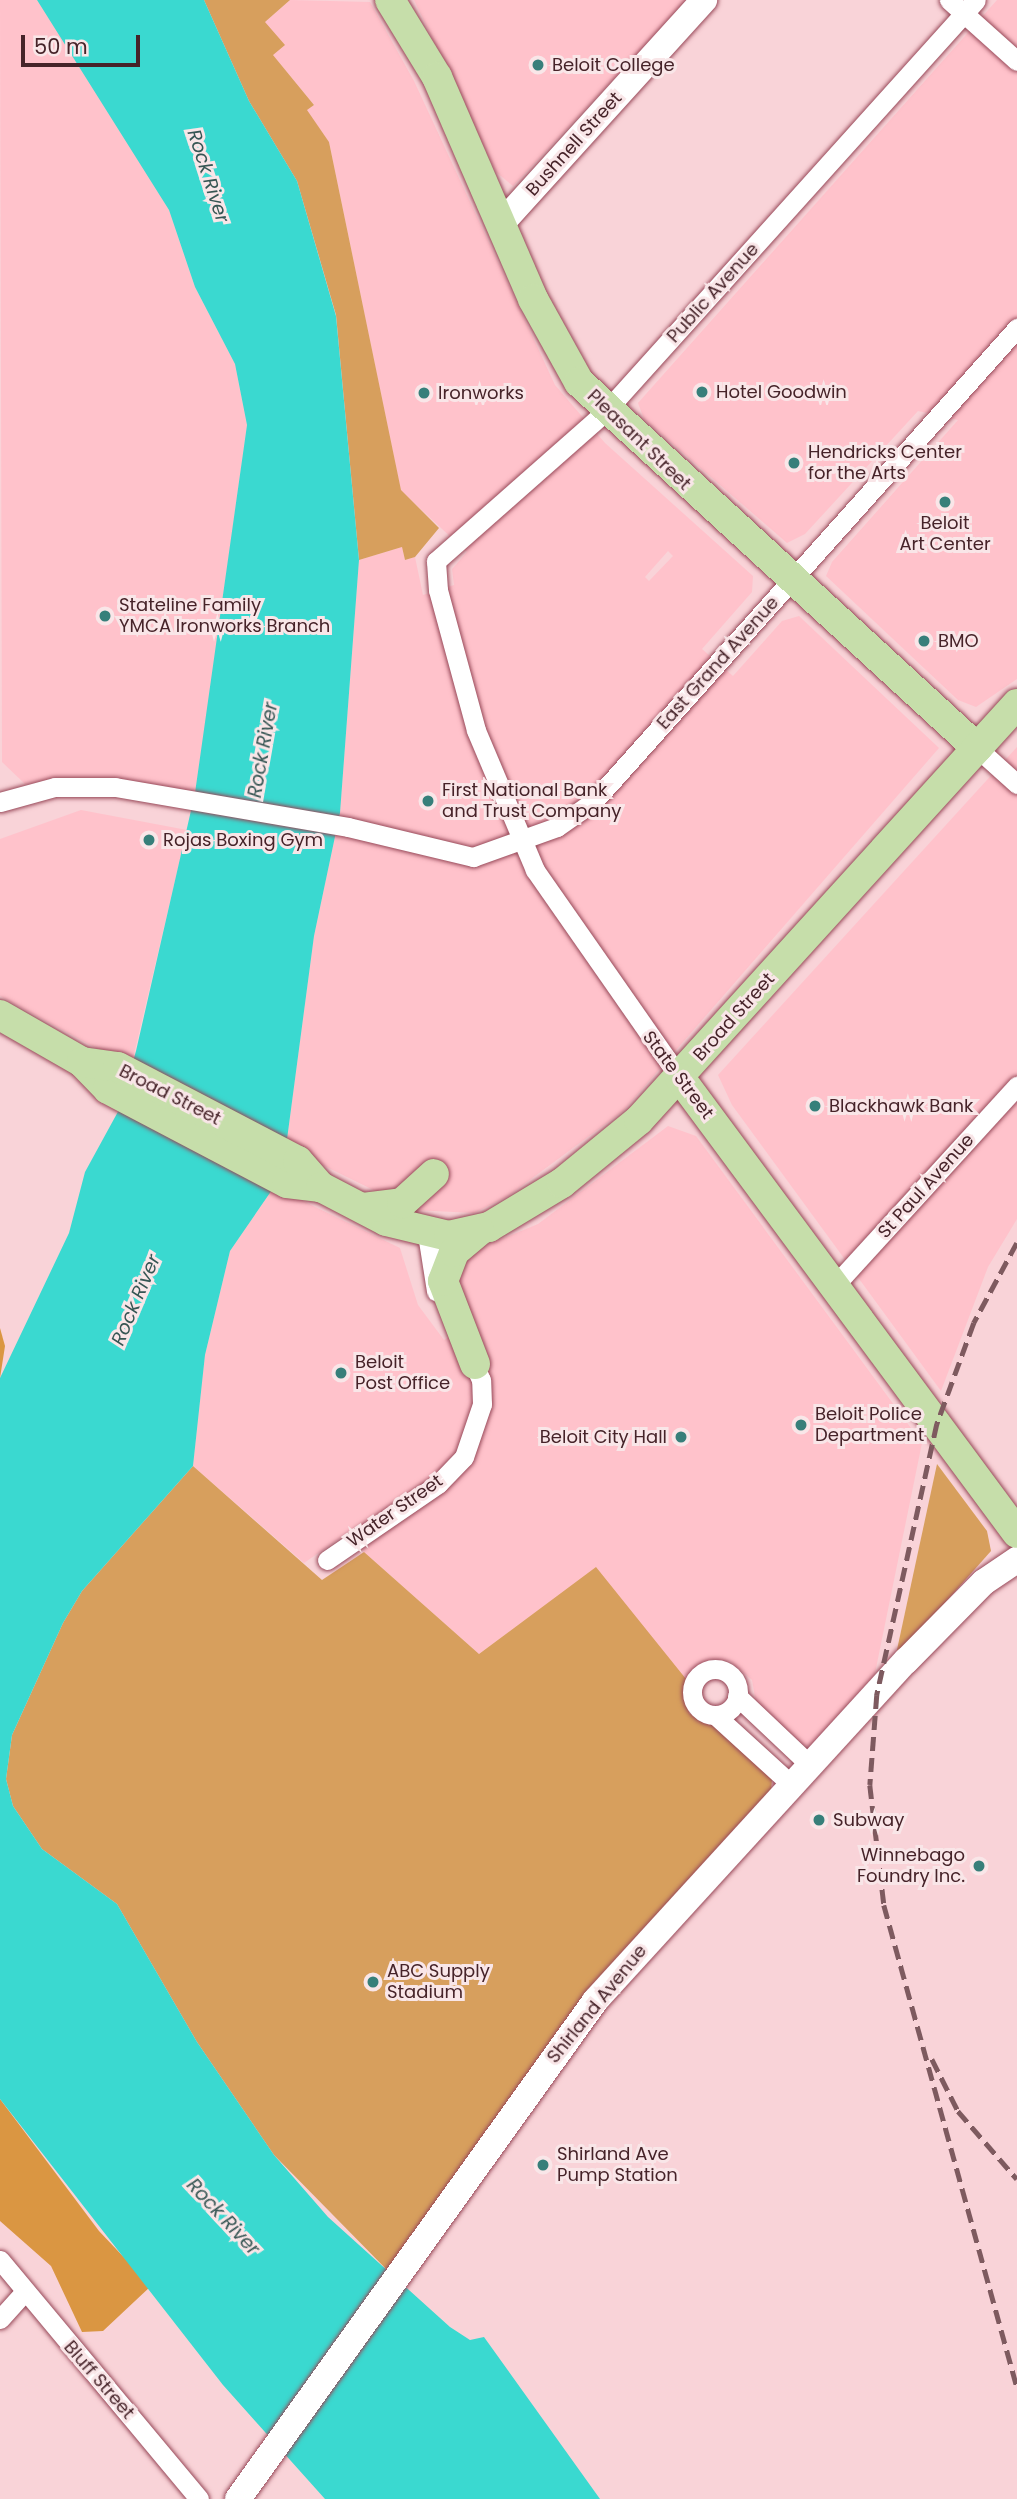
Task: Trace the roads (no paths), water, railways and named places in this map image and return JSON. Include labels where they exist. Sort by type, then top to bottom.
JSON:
[{"type":"main road","name":"Pleasant Street","points":[[390,0],[437,77],[500,225],[560,351],[605,412],[977,748]]},
{"type":"main road","name":"Broad Street","points":[[0,1015],[82,1062],[359,1208],[427,1234],[479,1230],[523,1210],[601,1153],[680,1078],[1017,704]]},
{"type":"main road","name":"State Street","points":[[680,1078],[1017,1534]]},
{"type":"main road","points":[[359,1208],[402,1203],[433,1174]]},
{"type":"main road","points":[[478,1372],[468,1333],[445,1297],[443,1282],[454,1252],[479,1230]]},
{"type":"street","name":"Bushnell Street","points":[[500,225],[704,0]]},
{"type":"street","points":[[949,0],[970,7],[1017,61]]},
{"type":"street","name":"Public Avenue","points":[[435,568],[450,543],[605,412],[970,7]]},
{"type":"street","name":"East Grand Avenue","points":[[0,802],[90,785],[171,796],[348,827],[458,856],[483,856],[523,841],[587,808],[1017,328]]},
{"type":"street","name":"State Street","points":[[435,568],[476,730],[523,841],[565,921],[680,1078]]},
{"type":"street","name":"Pleasant Street","points":[[977,748],[1017,784]]},
{"type":"street","name":"St Paul Avenue","points":[[835,1285],[1017,1086]]},
{"type":"street","points":[[427,1234],[434,1286],[478,1372]]},
{"type":"street","name":"Water Street","points":[[327,1560],[438,1483],[464,1457],[475,1436],[478,1372]]},
{"type":"street","name":"Shirland Avenue","points":[[238,2499],[591,2006],[984,1582],[1017,1560]]},
{"type":"street","points":[[793,1786],[715,1715],[695,1704],[698,1676],[725,1671],[737,1696],[811,1766]]},
{"type":"street","points":[[715,1715],[730,1710],[737,1696]]},
{"type":"street","name":"Bluff Street","points":[[0,2260],[199,2499]]},
{"type":"street","points":[[0,2319],[24,2292]]},
{"type":"water","name":"Rock River","points":[[37,0],[204,0],[249,101],[297,181],[336,316],[359,560],[340,813],[314,936],[286,1147],[274,1187],[230,1251],[205,1355],[193,1466],[82,1591],[63,1623],[12,1735],[6,1779],[13,1806],[42,1849],[117,1904],[197,2042],[274,2155],[328,2217],[450,2327],[470,2340],[484,2337],[600,2499],[325,2499],[223,2385],[0,2099],[0,1378],[69,1233],[85,1172],[120,1108],[136,1051],[195,793],[247,425],[235,364],[195,287],[169,210]]},
{"type":"railway","points":[[1017,1243],[974,1323],[937,1424],[877,1695],[870,1785],[884,1905],[1017,2387]]},
{"type":"railway","points":[[932,2059],[958,2111],[1017,2179]]},
{"type":"place","name":"Beloit College","points":[[538,65]]},
{"type":"place","name":"Hotel Goodwin","points":[[702,392]]},
{"type":"place","name":"Ironworks","points":[[424,393]]},
{"type":"place","name":"Hendricks Center for the Arts","points":[[794,463]]},
{"type":"place","name":"Beloit Art Center","points":[[945,502]]},
{"type":"place","name":"Stateline Family YMCA Ironworks Branch","points":[[105,616]]},
{"type":"place","name":"BMO","points":[[924,641]]},
{"type":"place","name":"First National Bank and Trust Company","points":[[428,801]]},
{"type":"place","name":"Rojas Boxing Gym","points":[[149,840]]},
{"type":"place","name":"Blackhawk Bank","points":[[815,1106]]},
{"type":"place","name":"Beloit Post Office","points":[[341,1373]]},
{"type":"place","name":"Beloit Police Department","points":[[801,1425]]},
{"type":"place","name":"Beloit City Hall","points":[[681,1437]]},
{"type":"place","name":"Subway","points":[[819,1820]]},
{"type":"place","name":"Winnebago Foundry Inc.","points":[[979,1866]]},
{"type":"place","name":"ABC Supply Stadium","points":[[373,1982]]},
{"type":"place","name":"Shirland Ave Pump Station","points":[[543,2165]]}]
